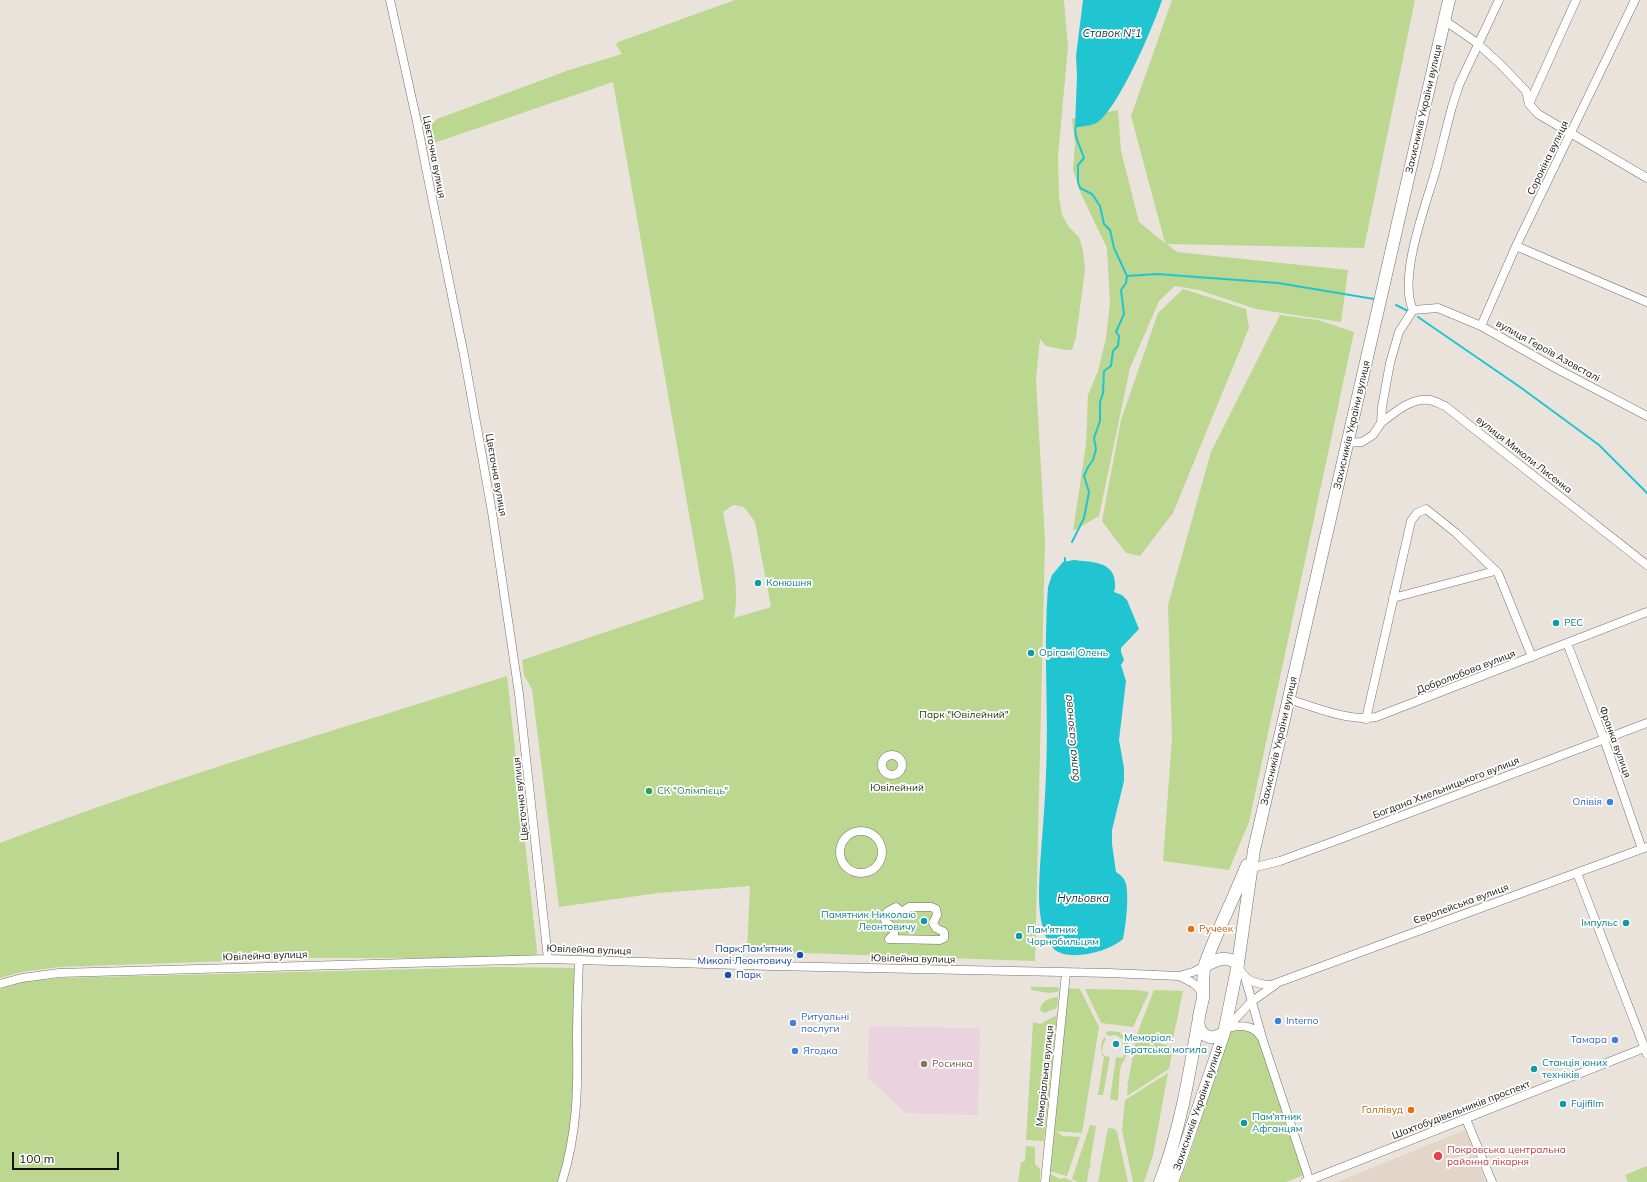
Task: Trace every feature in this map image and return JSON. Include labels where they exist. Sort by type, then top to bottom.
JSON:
[{"type":"highway","name":"Захисників України вулиця","points":[[1172,1182],[1225,1031],[1238,964],[1254,850],[1449,0]]},
{"type":"highway","name":"Захисників України вулиця","points":[[1160,1182],[1170,1156],[1190,1070],[1203,998],[1205,966],[1254,850]]},
{"type":"highway","points":[[1205,966],[1223,958],[1229,959],[1238,964]]},
{"type":"highway","points":[[1198,1022],[1199,1029],[1203,1035],[1210,1038],[1217,1037],[1225,1031]]},
{"type":"street","name":"Цвєточна вулиця","points":[[390,0],[418,122],[464,355],[492,512],[519,694],[548,959]]},
{"type":"street","points":[[1381,424],[1385,384],[1391,357],[1399,332],[1413,310],[1409,301],[1408,286],[1413,250],[1459,84],[1477,43],[1499,0]]},
{"type":"street","points":[[1530,104],[1576,0]]},
{"type":"street","name":"Сорокіна вулиця","points":[[1481,326],[1516,246],[1635,0]]},
{"type":"street","points":[[1444,20],[1477,43],[1526,91],[1530,104],[1538,114],[1647,178]]},
{"type":"street","points":[[1516,246],[1647,302]]},
{"type":"street","name":"вулиця Героїв Азовсталі","points":[[1413,310],[1438,308],[1481,326],[1557,370],[1647,416]]},
{"type":"street","name":"вулиця Миколи Лисенка","points":[[1347,443],[1362,442],[1373,435],[1381,424],[1408,404],[1430,400],[1445,406],[1647,565]]},
{"type":"street","points":[[1366,719],[1411,521],[1417,513],[1426,509],[1456,533],[1498,573],[1532,657]]},
{"type":"street","points":[[1393,598],[1495,570]]},
{"type":"street","name":"Добролюбова вулиця","points":[[1289,699],[1354,718],[1366,719],[1376,717],[1647,612]]},
{"type":"street","name":"Франка вулиця","points":[[1567,643],[1645,848]]},
{"type":"street","name":"Богдана Хмельницького вулиця","points":[[1252,868],[1280,861],[1647,723]]},
{"type":"street","points":[[862,830],[871,833],[878,839],[882,848],[881,857],[877,866],[869,871],[860,873],[851,870],[844,864],[840,855],[841,846],[845,838],[853,832],[862,830]]},
{"type":"street","name":"Європейська вулиця","points":[[1245,977],[1258,984],[1271,985],[1645,848]]},
{"type":"street","points":[[1577,873],[1646,1050]]},
{"type":"street","points":[[896,907],[902,912],[909,907],[934,908],[937,913],[933,921],[934,925],[936,928],[943,931],[945,936],[940,940],[889,939],[894,932],[892,927],[885,920],[886,913],[896,907]]},
{"type":"street","name":"Ювілейна вулиця","points":[[0,984],[28,976],[59,972],[548,959],[1179,976],[1193,972],[1205,966]]},
{"type":"street","points":[[562,1182],[569,1159],[575,1128],[577,1098],[579,960]]},
{"type":"street","points":[[1238,964],[1245,977],[1263,1041],[1308,1181]]},
{"type":"street","name":"Меморіальна вулиця","points":[[1045,1182],[1066,973]]},
{"type":"street","name":"Ювілейна вулиця","points":[[1179,976],[1195,985],[1200,990],[1203,998]]},
{"type":"street","name":"Європейська вулиця","points":[[1225,1031],[1251,1002],[1282,980]]},
{"type":"street","points":[[1225,1031],[1244,1025],[1250,1027],[1260,1035],[1263,1041]]},
{"type":"street","name":"Шахтобудівельників проспект","points":[[1308,1181],[1646,1050]]},
{"type":"street","points":[[1466,1119],[1492,1182]]},
{"type":"shaded area","name":"Росинка","points":[[869,1026],[980,1028],[978,1115],[906,1113],[868,1078]]},
{"type":"shaded area","name":"Покровська центральна районна лікарня","points":[[1465,1130],[1486,1182],[1337,1182]]},
{"type":"green space","points":[[735,0],[1064,0],[1068,47],[1058,156],[1059,196],[1062,215],[1069,227],[1079,237],[1083,251],[1085,270],[1076,337],[1072,350],[1046,346],[1040,339],[1036,379],[1045,540],[1035,961],[747,951],[750,886],[658,893],[559,907],[532,689],[524,675],[522,660],[704,599],[613,82],[434,143],[430,134],[430,126],[437,119],[569,70],[622,54],[616,45],[618,42]],"holes":[[[733,505],[744,507],[755,522],[771,607],[734,618],[736,605],[735,578],[723,512]]]},
{"type":"green space","points":[[1172,0],[1415,0],[1364,248],[1167,244],[1177,252],[1348,270],[1341,322],[1256,309],[1199,290],[1175,286],[1159,301],[1130,368],[1099,516],[1073,531],[1086,444],[1088,395],[1098,371],[1106,338],[1110,303],[1107,248],[1081,194],[1073,170],[1075,144],[1072,119],[1118,110],[1121,151],[1139,222],[1165,243],[1131,116]]},
{"type":"green space","points":[[1183,289],[1246,309],[1249,328],[1173,513],[1140,556],[1126,553],[1102,521],[1121,420],[1158,313]]},
{"type":"green space","points":[[1280,315],[1318,320],[1354,332],[1249,822],[1229,870],[1163,861],[1172,738],[1168,605],[1211,452]]},
{"type":"green space","points":[[507,676],[537,952],[536,956],[449,958],[312,958],[60,967],[22,972],[0,978],[0,843],[189,776]]},
{"type":"green space","points":[[497,967],[578,968],[578,1069],[562,1182],[0,1182],[0,989],[24,982],[60,978]]},
{"type":"green space","points":[[1031,987],[1058,987],[1059,990],[1057,992],[1049,993],[1031,990]]},
{"type":"green space","points":[[1067,988],[1080,989],[1099,1027],[1082,1133],[1053,1131]]},
{"type":"green space","points":[[1085,989],[1138,990],[1149,992],[1133,1027],[1101,1023]]},
{"type":"green space","points":[[1154,990],[1183,991],[1172,1043],[1137,1034]]},
{"type":"green space","points":[[1058,997],[1057,1008],[1044,1013],[1040,1010],[1042,1004],[1046,1000]]},
{"type":"green space","points":[[1057,1015],[1044,1141],[1026,1140],[1033,1022],[1040,1024]]},
{"type":"green space","points":[[1235,1028],[1251,1032],[1263,1044],[1307,1174],[1286,1182],[1179,1182],[1187,1163],[1229,1034]]},
{"type":"green space","points":[[1109,1031],[1119,1032],[1126,1038],[1122,1039],[1116,1035],[1109,1036],[1105,1033]]},
{"type":"green space","points":[[1104,1037],[1106,1039],[1103,1045],[1102,1053],[1105,1056],[1110,1057],[1103,1095],[1098,1095],[1104,1056],[1102,1056],[1101,1045]]},
{"type":"green space","points":[[1136,1037],[1173,1047],[1169,1069],[1127,1096],[1127,1084]]},
{"type":"green space","points":[[1124,1042],[1128,1042],[1128,1050],[1120,1069],[1118,1101],[1110,1099],[1116,1057],[1123,1058]]},
{"type":"green space","points":[[1168,1073],[1153,1155],[1144,1182],[1133,1182],[1122,1130],[1125,1100]]},
{"type":"green space","points":[[1090,1125],[1096,1126],[1090,1163],[1091,1167],[1089,1168],[1087,1182],[1078,1182],[1072,1179]]},
{"type":"green space","points":[[1108,1128],[1115,1129],[1117,1132],[1128,1182],[1098,1182]]},
{"type":"green space","points":[[1052,1132],[1058,1132],[1062,1136],[1080,1137],[1067,1176],[1049,1171]]},
{"type":"green space","points":[[1026,1146],[1035,1147],[1035,1164],[1040,1169],[1040,1182],[1018,1182],[1021,1162],[1025,1161]]},
{"type":"green space","points":[[1647,1166],[1647,1182],[1628,1182],[1625,1175]]},
{"type":"green space","points":[[1049,1173],[1060,1179],[1065,1178],[1074,1182],[1047,1182]]},
{"type":"water","name":"Ставок №1","points":[[1083,0],[1162,0],[1144,46],[1116,100],[1098,122],[1075,128],[1077,76],[1076,56]]},
{"type":"water","name":"Нульовка","points":[[1074,560],[1098,563],[1108,568],[1112,572],[1115,583],[1114,592],[1122,595],[1127,600],[1139,629],[1121,648],[1124,660],[1121,665],[1126,681],[1119,740],[1124,768],[1124,781],[1112,830],[1112,844],[1116,872],[1125,880],[1127,890],[1127,912],[1123,939],[1100,951],[1080,955],[1062,953],[1055,950],[1050,943],[1042,926],[1039,892],[1047,752],[1046,634],[1048,587],[1052,575],[1063,562]]},
{"type":"waterway","name":"балка Сазонова","points":[[1072,542],[1084,518],[1089,492],[1084,476],[1093,460],[1096,449],[1094,438],[1100,421],[1100,402],[1103,393],[1104,371],[1111,366],[1113,351],[1118,346],[1119,336],[1116,332],[1124,314],[1121,290],[1126,283],[1127,276],[1114,248],[1110,230],[1104,224],[1100,206],[1092,194],[1080,188],[1078,182],[1078,165],[1084,158],[1076,138],[1076,125]]},
{"type":"waterway","points":[[1127,276],[1157,274],[1278,283],[1374,299]]},
{"type":"waterway","points":[[1396,305],[1408,311]]},
{"type":"waterway","points":[[1418,317],[1520,387],[1599,445],[1647,493]]},
{"type":"waterway","name":"балка Сазонова","points":[[1065,558],[1065,563]]},
{"type":"place","name":"Конюшня","points":[[758,583]]},
{"type":"place","name":"РЕС","points":[[1556,623]]},
{"type":"place","name":"Орігамі Олень","points":[[1031,653]]},
{"type":"place","name":"СК \"Олімпієць\"","points":[[649,791]]},
{"type":"place","name":"Олівія","points":[[1610,802]]},
{"type":"place","name":"Памятник Николаю Леонтовичу","points":[[924,921]]},
{"type":"place","name":"Імпульс","points":[[1626,923]]},
{"type":"place","name":"Ручеек","points":[[1191,929]]},
{"type":"place","name":"Пам'ятник Чорнобильцям","points":[[1019,936]]},
{"type":"place","name":"Парк;Пам'ятник Миколі Леонтовичу","points":[[800,955]]},
{"type":"place","name":"Парк","points":[[728,975]]},
{"type":"place","name":"Interno","points":[[1278,1021]]},
{"type":"place","name":"Ритуальні послуги","points":[[793,1023]]},
{"type":"place","name":"Тамара","points":[[1615,1040]]},
{"type":"place","name":"Меморіал. Братська могила","points":[[1116,1044]]},
{"type":"place","name":"Ягодка","points":[[795,1051]]},
{"type":"place","name":"Росинка","points":[[924,1064]]},
{"type":"place","name":"Станція юних техніків","points":[[1534,1069]]},
{"type":"place","name":"Fujifilm","points":[[1563,1104]]},
{"type":"place","name":"Голлівуд","points":[[1411,1110]]},
{"type":"place","name":"Пам'ятник Афганцям","points":[[1244,1123]]},
{"type":"place","name":"Покровська центральна районна лікарня","points":[[1438,1156]]},
{"type":"park label","name":"Парк \"Ювілейний\"","points":[[964,715]]},
{"type":"park label","name":"Ювілейний","points":[[897,788]]}]
